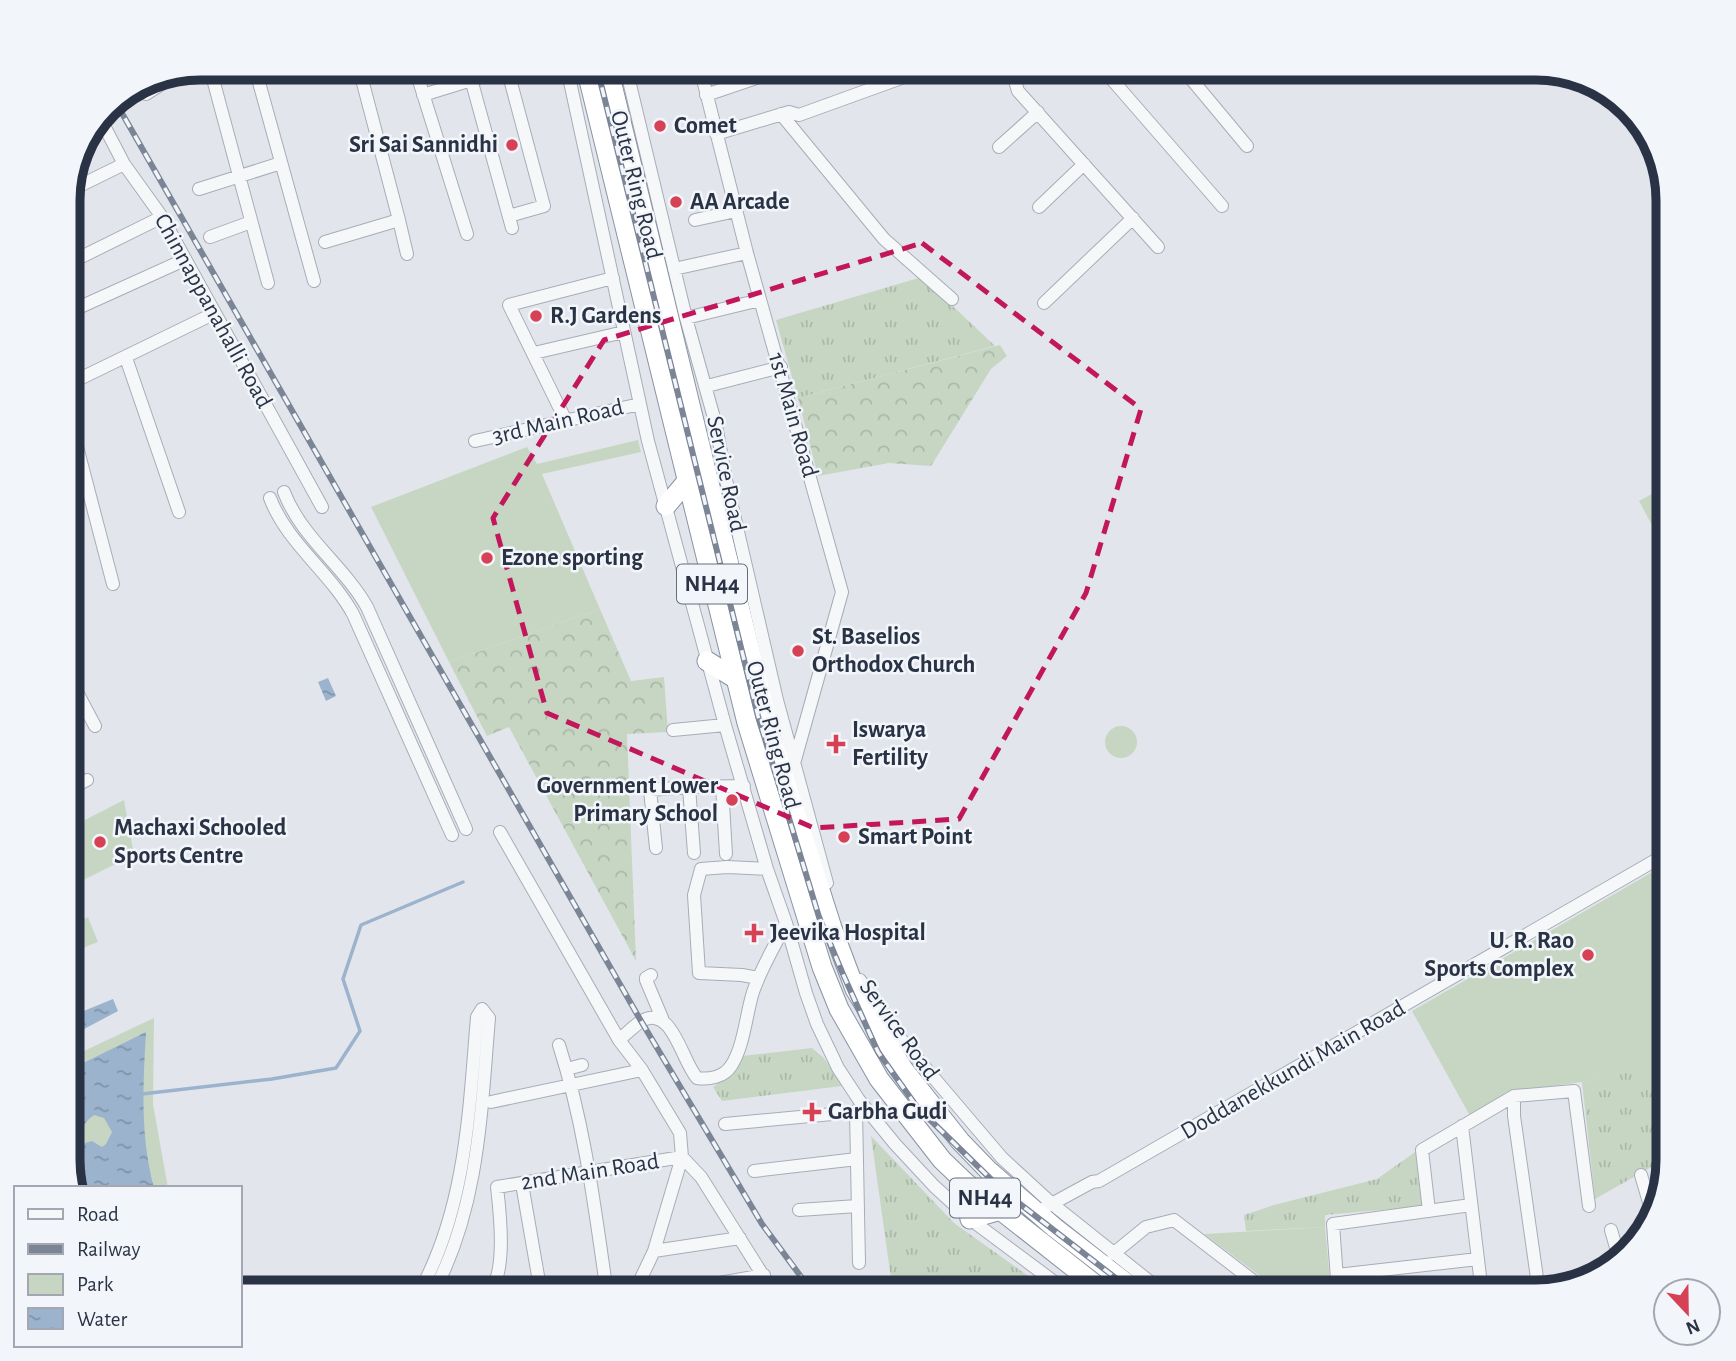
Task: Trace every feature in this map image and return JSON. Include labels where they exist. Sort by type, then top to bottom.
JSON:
[{"type":"highway","name":"Outer Ring Road","points":[[589,80],[736,679],[765,786],[822,967],[851,1032],[882,1084],[928,1145],[966,1183],[1090,1280]]},
{"type":"highway","name":"Outer Ring Road","points":[[611,80],[785,786],[842,959],[867,1012],[903,1069],[947,1126],[989,1171],[1045,1208],[1125,1280]]},
{"type":"highway","points":[[666,506],[687,481]]},
{"type":"highway","points":[[707,661],[736,679]]},
{"type":"highway","points":[[882,1084],[897,1087],[904,1079],[903,1069]]},
{"type":"highway","points":[[928,1145],[926,1128],[929,1124],[934,1121],[947,1126]]},
{"type":"highway","points":[[970,1219],[1001,1210]]},
{"type":"street","points":[[213,80],[268,283]]},
{"type":"street","points":[[258,80],[314,281]]},
{"type":"street","points":[[362,80],[407,254]]},
{"type":"street","points":[[419,80],[467,234]]},
{"type":"street","points":[[451,80],[452,86]]},
{"type":"street","points":[[423,95],[468,80]]},
{"type":"street","points":[[471,80],[510,222],[544,206],[510,80]]},
{"type":"street","points":[[569,80],[640,404],[666,506],[767,869],[817,1024],[862,1111],[934,1186],[970,1219],[1052,1280]]},
{"type":"street","name":"Service Road","points":[[629,80],[686,318],[707,386],[777,700],[835,912],[861,982],[894,1031],[1045,1208],[1067,1216],[1147,1280]]},
{"type":"street","name":"1st Main Road","points":[[703,80],[747,253],[842,592],[795,762]]},
{"type":"street","points":[[706,95],[737,80]]},
{"type":"street","points":[[716,134],[789,112],[799,115],[896,80]]},
{"type":"street","points":[[1015,80],[1018,91],[1158,247]]},
{"type":"street","points":[[1112,80],[1222,206]]},
{"type":"street","points":[[1192,80],[1247,146]]},
{"type":"street","points":[[999,147],[1038,112]]},
{"type":"street","points":[[781,114],[884,239],[952,299]]},
{"type":"street","name":"Chinnappanahalli Road","points":[[105,127],[124,164],[163,217],[184,260],[322,507]]},
{"type":"street","points":[[199,189],[281,163]]},
{"type":"street","points":[[82,184],[124,164]]},
{"type":"street","points":[[1039,207],[1084,164]]},
{"type":"street","points":[[695,220],[736,211]]},
{"type":"street","points":[[81,257],[163,217]]},
{"type":"street","points":[[1044,303],[1133,218]]},
{"type":"street","points":[[325,242],[399,220]]},
{"type":"street","points":[[210,237],[251,222]]},
{"type":"street","points":[[674,269],[747,253]]},
{"type":"street","points":[[81,307],[184,260]]},
{"type":"street","points":[[566,421],[509,305],[613,278]]},
{"type":"street","points":[[686,318],[760,300]]},
{"type":"street","points":[[81,379],[215,313]]},
{"type":"street","points":[[534,353],[624,332]]},
{"type":"street","points":[[126,358],[179,512]]},
{"type":"street","points":[[707,386],[781,367]]},
{"type":"street","name":"3rd Main Road","points":[[475,441],[640,404]]},
{"type":"street","points":[[81,462],[113,584]]},
{"type":"street","points":[[284,492],[295,516],[367,607],[466,829]]},
{"type":"street","points":[[270,498],[282,524],[344,599],[353,614],[452,835]]},
{"type":"street","points":[[81,700],[95,726]]},
{"type":"street","points":[[673,730],[725,724]]},
{"type":"street","points":[[81,783],[87,780]]},
{"type":"street","points":[[656,848],[650,790],[744,786]]},
{"type":"street","points":[[690,787],[694,853]]},
{"type":"street","points":[[722,787],[726,854]]},
{"type":"street","points":[[500,832],[619,1040],[642,1070],[680,1132],[682,1157],[654,1251],[640,1280]]},
{"type":"street","name":"Doddanekkundi Main Road","points":[[1045,1208],[1092,1182],[1099,1181],[1656,860]]},
{"type":"street","points":[[758,978],[699,973],[694,895],[701,869],[767,869]]},
{"type":"street","points":[[651,975],[646,980],[662,1018],[670,1026],[689,1069],[697,1079],[708,1080],[731,1066],[758,978],[786,923]]},
{"type":"street","points":[[425,1280],[441,1245],[457,1195],[466,1143],[477,1017],[482,1009],[489,1018],[475,1166],[460,1229],[438,1280]]},
{"type":"street","points":[[619,1040],[641,1021],[653,1017],[662,1018]]},
{"type":"street","points":[[559,1045],[571,1085],[589,1171],[605,1280]]},
{"type":"street","points":[[567,1069],[582,1065]]},
{"type":"street","points":[[491,1102],[642,1070]]},
{"type":"street","points":[[1429,1211],[1422,1150],[1514,1096],[1574,1091],[1589,1206]]},
{"type":"street","points":[[1514,1096],[1514,1116],[1537,1280]]},
{"type":"street","points":[[725,1124],[862,1111]]},
{"type":"street","points":[[859,1263],[857,1159],[862,1111]]},
{"type":"street","points":[[1462,1126],[1480,1280]]},
{"type":"street","points":[[682,1157],[701,1177],[767,1280]]},
{"type":"street","name":"2nd Main Road","points":[[494,1280],[502,1237],[498,1187],[682,1157]]},
{"type":"street","points":[[754,1171],[857,1159]]},
{"type":"street","points":[[1641,1175],[1648,1200]]},
{"type":"street","name":"Doddanekkundi Main Road","points":[[1067,1216],[1069,1204],[1095,1188],[1099,1181]]},
{"type":"street","points":[[522,1184],[539,1280]]},
{"type":"street","points":[[1337,1280],[1333,1224],[1471,1205]]},
{"type":"street","points":[[799,1210],[857,1206]]},
{"type":"street","points":[[1113,1254],[1146,1227],[1174,1220],[1252,1280]]},
{"type":"street","points":[[1611,1230],[1616,1249]]},
{"type":"street","points":[[654,1251],[740,1238]]},
{"type":"street","points":[[1337,1275],[1478,1259]]},
{"type":"street","points":[[736,1280],[764,1275]]},
{"type":"highlighted area","points":[[922,243],[1141,409],[1086,593],[959,819],[814,828],[547,713],[493,518],[604,340]]},
{"type":"green space","points":[[922,277],[995,346],[798,398],[776,320]]},
{"type":"green space","points":[[1000,345],[1007,356],[991,369],[931,466],[889,463],[818,476],[798,398]]},
{"type":"green space","name":"Ezone sporting","points":[[638,440],[641,452],[542,474],[600,609],[449,662],[371,507],[527,447],[537,464]]},
{"type":"green space","points":[[1656,492],[1656,533],[1639,501]]},
{"type":"green space","points":[[600,609],[631,681],[664,677],[668,732],[627,734],[636,961],[509,727],[487,736],[449,662]]},
{"type":"green space","points":[[1121,726],[1132,731],[1137,742],[1132,753],[1121,758],[1110,753],[1105,742],[1110,731]]},
{"type":"green space","name":"Machaxi Schooled Sports Centre","points":[[124,800],[134,855],[81,881],[81,822]]},
{"type":"green space","name":"U. R. Rao Sports Complex","points":[[1656,870],[1656,1067],[1582,1082],[1507,1092],[1470,1116],[1412,1011]]},
{"type":"green space","points":[[88,917],[98,942],[81,949],[81,920]]},
{"type":"green space","points":[[154,1018],[153,1104],[168,1186],[84,1186],[81,1168],[81,1052]]},
{"type":"green space","points":[[812,1048],[824,1058],[842,1086],[722,1101],[713,1087],[737,1070],[742,1056]]},
{"type":"green space","points":[[1654,1066],[1656,1071],[1655,1165],[1595,1199],[1582,1082]]},
{"type":"green space","points":[[871,1136],[954,1223],[1034,1280],[891,1280]]},
{"type":"green space","points":[[1418,1150],[1425,1206],[1325,1215],[1325,1227],[1246,1231],[1244,1215],[1377,1179]]},
{"type":"green space","points":[[1325,1227],[1330,1280],[1266,1280],[1204,1234]]},
{"type":"water","points":[[328,678],[336,696],[326,701],[318,682]]},
{"type":"water","points":[[113,999],[118,1011],[81,1031],[81,1012]]},
{"type":"water","points":[[146,1032],[145,1129],[154,1186],[84,1186],[81,1168],[81,1139],[81,1064]],"holes":[[[94,1115],[104,1118],[112,1132],[102,1147],[92,1141],[82,1144],[82,1131]]]},
{"type":"waterway","points":[[142,1094],[272,1079],[336,1068],[360,1031],[343,979],[361,925],[463,882]]},
{"type":"railway","points":[[600,80],[758,716],[819,917],[842,972],[878,1052],[917,1107],[1002,1190],[1118,1280]]},
{"type":"railway","points":[[121,112],[641,1021],[762,1224],[803,1280]]},
{"type":"place","name":"Comet","points":[[660,126]]},
{"type":"place","name":"Sri Sai Sannidhi","points":[[512,145]]},
{"type":"place","name":"AA Arcade","points":[[676,202]]},
{"type":"place","name":"R.J Gardens","points":[[536,316]]},
{"type":"place","name":"Ezone sporting","points":[[487,558]]},
{"type":"place","name":"St. Baselios Orthodox Church","points":[[798,651]]},
{"type":"place","name":"Iswarya Fertility","points":[[836,744]]},
{"type":"place","name":"Government Lower Primary School","points":[[732,800]]},
{"type":"place","name":"Smart Point","points":[[844,837]]},
{"type":"place","name":"Machaxi Schooled Sports Centre","points":[[100,842]]},
{"type":"place","name":"Jeevika Hospital","points":[[754,933]]},
{"type":"place","name":"U. R. Rao Sports Complex","points":[[1588,955]]},
{"type":"place","name":"Garbha Gudi","points":[[812,1112]]}]
